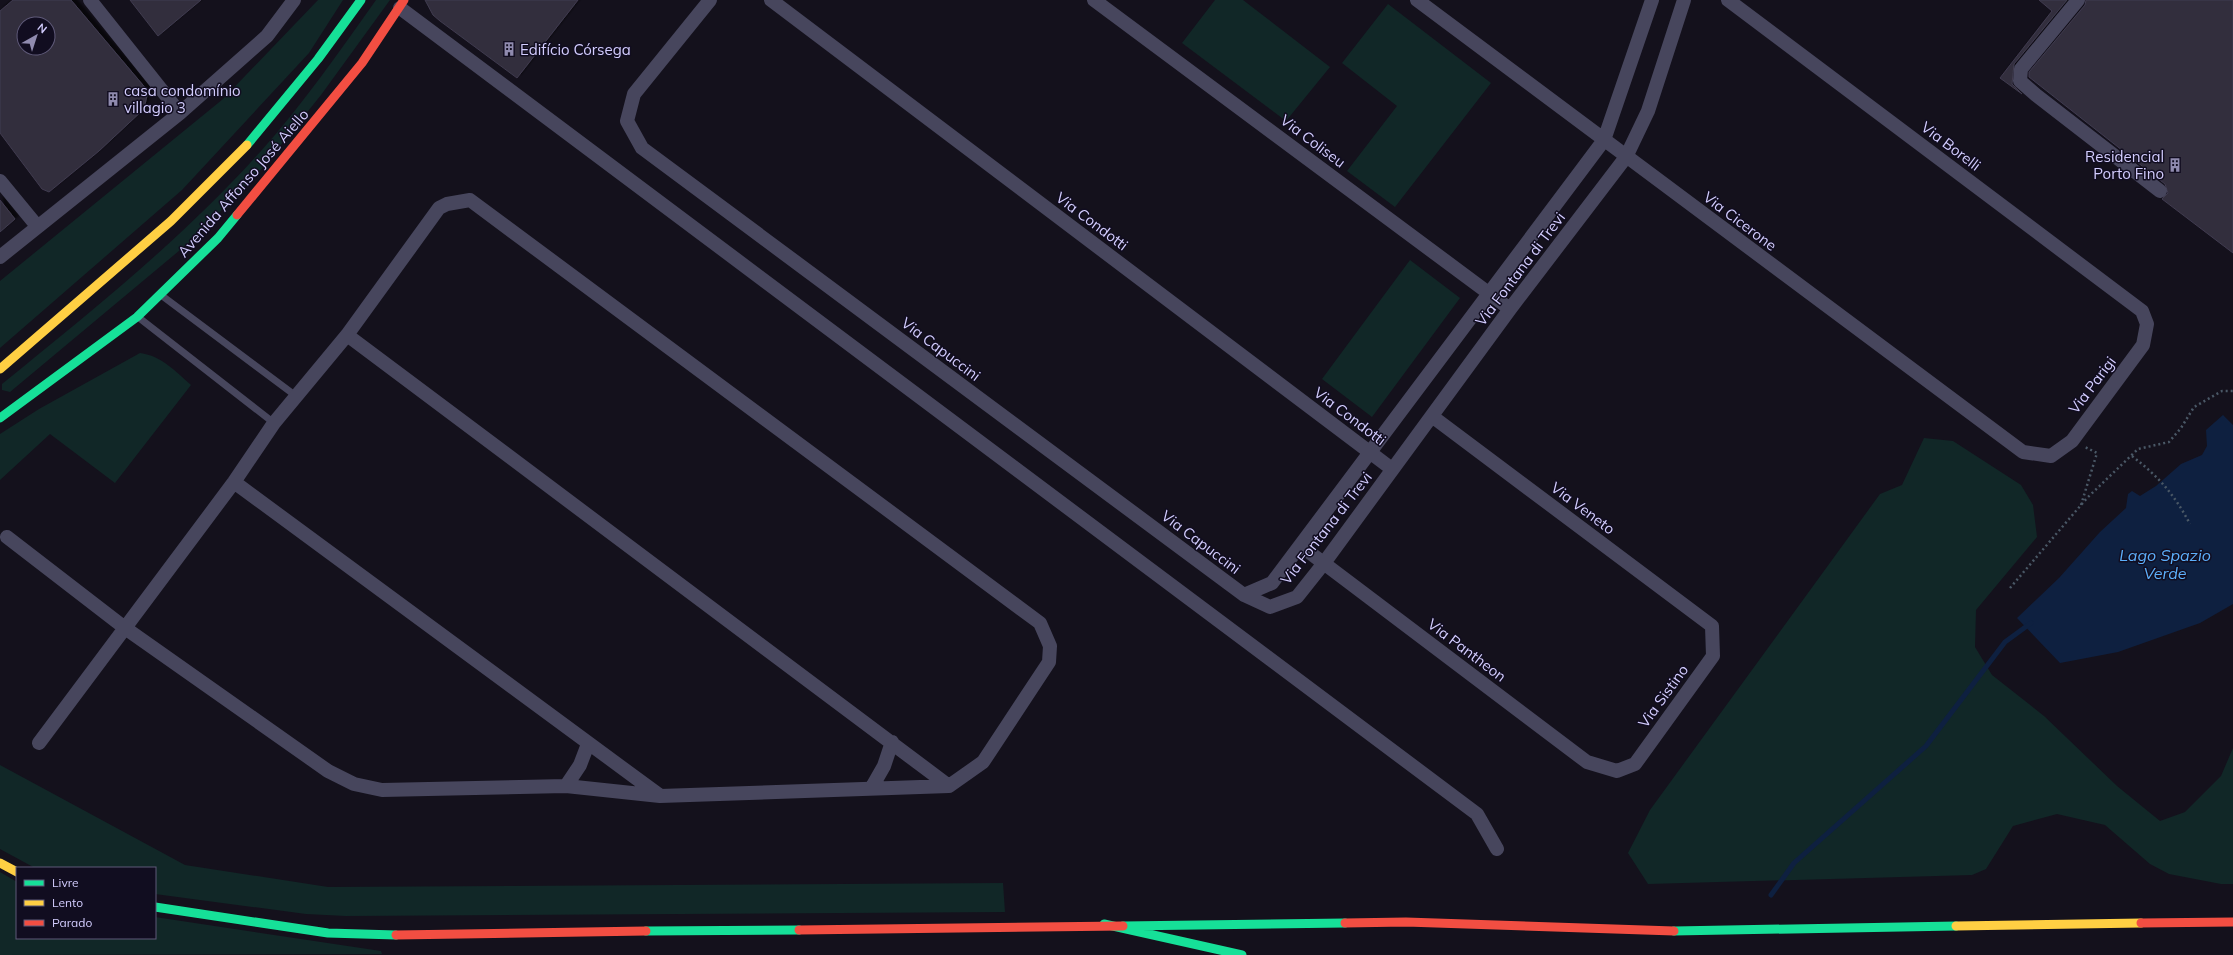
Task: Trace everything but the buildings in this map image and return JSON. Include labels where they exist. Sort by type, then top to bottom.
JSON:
[{"type":"main road","name":"Avenida Affonso José Aiello","points":[[0,369],[171,221],[246,146],[318,59],[361,0]]},
{"type":"main road","name":"Avenida Affonso José Aiello","points":[[0,418],[138,317],[218,238],[362,63],[402,4]]},
{"type":"main road","points":[[0,863],[16,871]]},
{"type":"main road","points":[[156,907],[321,932],[359,935],[1104,924],[1406,922],[1647,931],[2233,922]]},
{"type":"main road","points":[[1104,924],[1242,955]]},
{"type":"street","points":[[90,0],[180,113]]},
{"type":"street","points":[[0,257],[180,113],[267,36],[294,0]]},
{"type":"street","name":"Via Capuccini","points":[[710,0],[634,94],[627,121],[642,148],[1244,596]]},
{"type":"street","name":"Via Condotti","points":[[771,0],[1392,469]]},
{"type":"street","name":"Via Coliseu","points":[[1094,0],[1488,292],[1510,310]]},
{"type":"street","name":"Via Cicerone","points":[[1416,0],[2023,452],[2050,456]]},
{"type":"street","name":"Via Fontana di Trevi","points":[[1244,596],[1272,583],[1371,453],[1488,292],[1604,140],[1652,0]]},
{"type":"street","name":"Via Fontana di Trevi","points":[[1244,596],[1270,607],[1297,597],[1324,563],[1392,469],[1433,417],[1510,310],[1626,157],[1648,111],[1684,0]]},
{"type":"street","name":"Via Borelli","points":[[1728,0],[2142,311],[2147,324]]},
{"type":"street","points":[[2078,0],[2021,69],[2020,81],[2160,191]]},
{"type":"street","points":[[402,4],[1476,814],[1498,849]]},
{"type":"street","points":[[0,180],[37,226]]},
{"type":"street","points":[[7,537],[124,628],[328,772],[354,784],[382,790],[566,786],[660,796],[872,787],[949,786],[984,762],[1050,662],[1050,646],[1040,623],[1034,618],[470,200],[447,204],[439,208],[347,335],[274,423],[234,482],[124,628],[39,743]]},
{"type":"street","name":"Via Parigi","points":[[2050,456],[2072,441],[2143,345],[2147,324]]},
{"type":"street","points":[[347,335],[949,786]]},
{"type":"street","name":"Via Veneto","points":[[1433,417],[1712,626]]},
{"type":"street","points":[[234,482],[660,796]]},
{"type":"street","name":"Via Pantheon","points":[[1301,546],[1587,762],[1618,771]]},
{"type":"street","name":"Via Sistino","points":[[1618,771],[1636,764],[1713,656],[1712,626]]},
{"type":"street","points":[[872,787],[884,766],[892,742]]},
{"type":"street","points":[[566,786],[580,765],[588,744]]},
{"type":"lane","points":[[161,295],[296,396]]},
{"type":"lane","points":[[138,317],[274,423]]},
{"type":"path","points":[[2010,588],[2080,506],[2138,449],[2169,442],[2181,428],[2194,407],[2222,391],[2233,391]]},
{"type":"path","points":[[2072,441],[2097,453],[2080,506]]},
{"type":"path","points":[[2132,456],[2150,470],[2176,498],[2190,524]]},
{"type":"green space","points":[[318,0],[343,0],[309,53],[182,190],[0,348],[0,281],[223,99]]},
{"type":"green space","points":[[376,0],[390,0],[321,95],[259,172],[192,240],[10,392],[2,390],[2,384],[136,273],[231,183],[261,151],[291,115]]},
{"type":"green space","points":[[1215,0],[1243,0],[1330,67],[1286,121],[1182,43]]},
{"type":"green space","points":[[1388,4],[1491,83],[1395,207],[1347,171],[1397,106],[1342,63]]},
{"type":"green space","points":[[1410,260],[1460,298],[1372,417],[1322,379]]},
{"type":"green space","points":[[140,353],[155,357],[162,361],[191,385],[115,483],[50,434],[0,480],[0,434],[39,409]]},
{"type":"green space","points":[[1924,438],[1953,441],[2021,485],[2033,505],[2037,537],[1976,610],[1975,647],[1992,675],[2044,716],[2117,786],[2160,821],[2185,812],[2221,776],[2233,748],[2233,884],[2221,884],[2169,874],[2150,864],[2105,825],[2057,814],[2013,826],[1986,869],[1972,875],[1648,884],[1628,853],[1650,810],[1880,494],[1902,485]]},
{"type":"green space","points":[[0,765],[185,865],[328,887],[1003,883],[1005,912],[346,916],[306,914],[156,894],[156,867],[33,867],[0,849]]},
{"type":"green space","points":[[0,872],[16,881],[16,939],[156,939],[156,917],[381,951],[382,954],[0,955]]},
{"type":"water","name":"Lago Spazio Verde","points":[[2223,415],[2233,425],[2233,604],[2200,623],[2118,652],[2060,663],[2017,618],[2059,578],[2100,532],[2126,508],[2128,494],[2132,491],[2140,496],[2156,486],[2181,464],[2202,455],[2207,446],[2206,430]]},
{"type":"waterway","points":[[1771,895],[1794,863],[1926,746],[2005,642],[2031,623]]},
{"type":"traffic: fast","points":[[247,145],[318,59],[361,0]]},
{"type":"traffic: fast","points":[[0,418],[137,317],[218,238],[237,215]]},
{"type":"traffic: fast","points":[[156,907],[328,933],[396,935]]},
{"type":"traffic: fast","points":[[1123,926],[1345,923]]},
{"type":"traffic: fast","points":[[1104,924],[1242,955]]},
{"type":"traffic: fast","points":[[1674,931],[1956,926]]},
{"type":"traffic: fast","points":[[646,931],[799,930]]},
{"type":"traffic: slow","points":[[0,369],[171,221],[247,145]]},
{"type":"traffic: slow","points":[[0,863],[16,871]]},
{"type":"traffic: slow","points":[[1956,926],[2141,923]]},
{"type":"traffic: jam","points":[[237,215],[362,63],[404,0]]},
{"type":"traffic: jam","points":[[1345,923],[1406,922],[1674,931]]},
{"type":"traffic: jam","points":[[2141,923],[2233,922]]},
{"type":"traffic: jam","points":[[799,930],[1123,926]]},
{"type":"traffic: jam","points":[[396,935],[646,931]]},
{"type":"place","name":"Edifício Córsega","points":[[509,49]]},
{"type":"place","name":"casa condomínio villagio 3","points":[[113,99]]},
{"type":"place","name":"Residencial Porto Fino","points":[[2175,165]]}]
